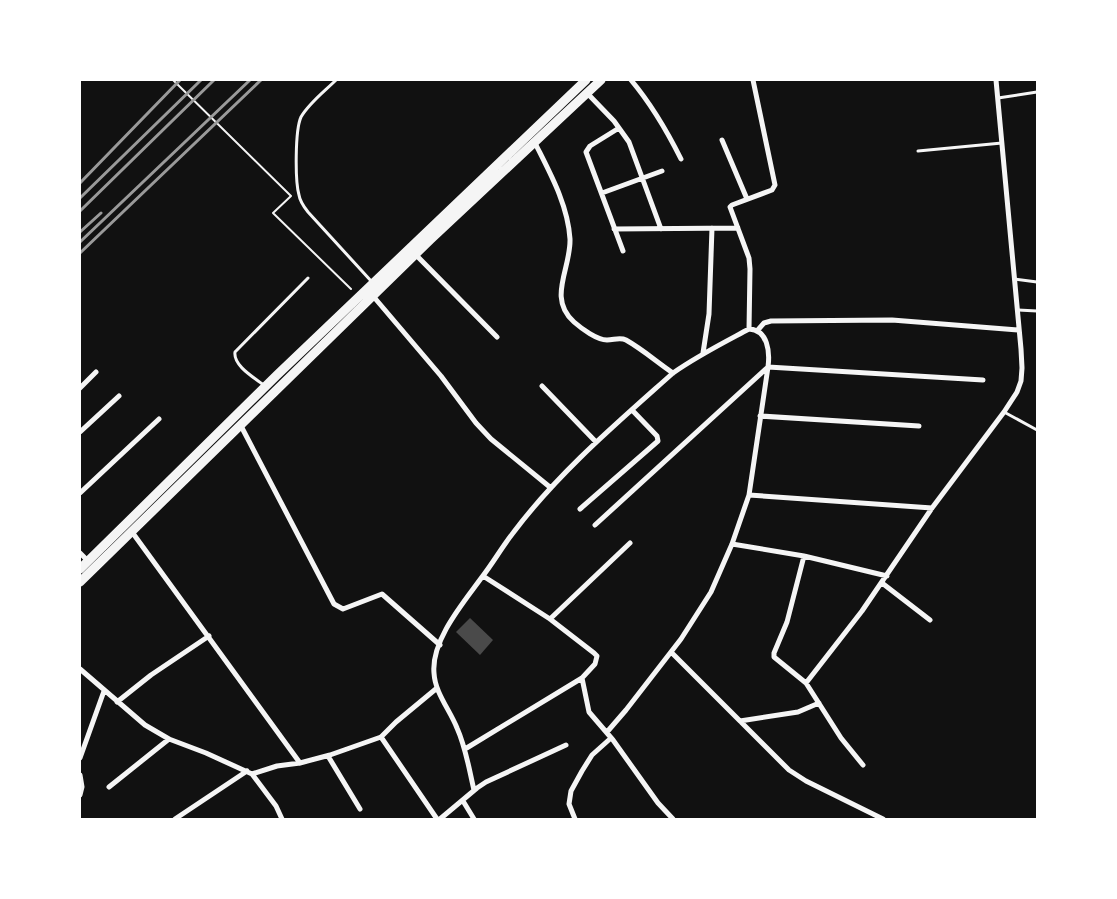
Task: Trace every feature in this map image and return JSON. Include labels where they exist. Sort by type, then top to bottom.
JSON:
[{"type":"main road","points":[[80,582],[241,425],[586,80]]},
{"type":"main road","points":[[80,569],[266,386],[376,290],[536,143],[601,80]]},
{"type":"street","points":[[631,80],[649,102],[681,159]]},
{"type":"street","points":[[749,329],[750,269],[746,246],[730,207],[772,190],[775,185],[753,80]]},
{"type":"street","points":[[806,683],[862,612],[932,508],[1004,412],[1017,392],[1021,381],[1022,368],[996,80]]},
{"type":"street","points":[[587,93],[619,128],[629,142],[661,229]]},
{"type":"street","points":[[619,128],[590,146],[587,151],[623,251]]},
{"type":"street","points":[[722,140],[747,199]]},
{"type":"street","points":[[536,143],[556,184],[569,232],[570,246],[560,299],[565,310],[572,321],[594,335],[606,340],[625,339],[673,373]]},
{"type":"street","points":[[602,192],[662,171]]},
{"type":"street","points":[[703,353],[709,314],[712,228]]},
{"type":"street","points":[[614,229],[738,228]]},
{"type":"street","points":[[415,254],[498,337]]},
{"type":"street","points":[[376,290],[476,423],[492,439],[552,488]]},
{"type":"street","points":[[757,331],[764,323],[771,321],[883,320],[1018,330]]},
{"type":"street","points":[[474,790],[465,749],[457,726],[437,688],[434,673],[445,630],[513,532],[596,442],[673,373],[703,353],[749,329],[757,331],[764,337],[769,355],[768,367],[749,495],[732,544],[711,592],[671,652],[626,710],[606,732]]},
{"type":"street","points":[[594,525],[768,367],[982,380]]},
{"type":"street","points":[[80,388],[96,372]]},
{"type":"street","points":[[542,386],[596,442]]},
{"type":"street","points":[[80,432],[119,396]]},
{"type":"street","points":[[580,509],[658,442],[657,436],[632,410]]},
{"type":"street","points":[[236,416],[334,604],[343,609],[382,594],[440,645]]},
{"type":"street","points":[[760,416],[919,426]]},
{"type":"street","points":[[80,493],[159,419]]},
{"type":"street","points":[[749,495],[932,508]]},
{"type":"street","points":[[132,532],[300,763]]},
{"type":"street","points":[[550,620],[630,542]]},
{"type":"street","points":[[732,544],[804,556],[887,576]]},
{"type":"street","points":[[80,552],[88,561]]},
{"type":"street","points":[[804,556],[787,622],[774,655],[775,660],[806,683],[841,738],[862,765]]},
{"type":"street","points":[[465,749],[582,678],[595,664],[597,656],[550,620],[483,576]]},
{"type":"street","points":[[882,583],[930,620]]},
{"type":"street","points":[[117,702],[151,675],[209,636]]},
{"type":"street","points":[[671,652],[789,770],[798,777],[882,819]]},
{"type":"street","points":[[80,669],[145,725],[170,739],[250,772],[276,806],[282,819]]},
{"type":"street","points":[[582,678],[589,712],[611,738],[658,804],[672,819]]},
{"type":"street","points":[[176,819],[250,772],[328,756],[381,737],[437,688]]},
{"type":"street","points":[[80,758],[104,691]]},
{"type":"street","points":[[740,721],[798,712],[819,703]]},
{"type":"street","points":[[381,737],[439,819],[486,782],[566,745]]},
{"type":"street","points":[[575,819],[569,804],[571,792],[592,754],[611,738]]},
{"type":"street","points":[[109,787],[170,739]]},
{"type":"street","points":[[328,756],[360,809]]},
{"type":"street","points":[[80,775],[82,787],[80,795]]},
{"type":"street","points":[[463,801],[474,819]]},
{"type":"lane","points":[[336,80],[308,108],[300,121],[297,141],[297,188],[302,204],[308,212],[376,290]]},
{"type":"lane","points":[[998,98],[1037,92]]},
{"type":"lane","points":[[918,151],[1002,143]]},
{"type":"lane","points":[[266,386],[238,364],[235,352],[308,278]]},
{"type":"lane","points":[[1014,280],[1037,282]]},
{"type":"lane","points":[[1017,310],[1037,311]]},
{"type":"lane","points":[[1004,412],[1037,430]]},
{"type":"path","points":[[173,80],[291,196],[273,214],[351,289]]},
{"type":"building","points":[[470,618],[493,640],[480,655],[456,632]]},
{"type":"railway","points":[[80,183],[180,80]]},
{"type":"railway","points":[[80,198],[201,80]]},
{"type":"railway","points":[[80,211],[214,80]]},
{"type":"railway","points":[[80,242],[250,80]]},
{"type":"railway","points":[[80,253],[261,80]]},
{"type":"railway","points":[[80,232],[101,213]]}]
